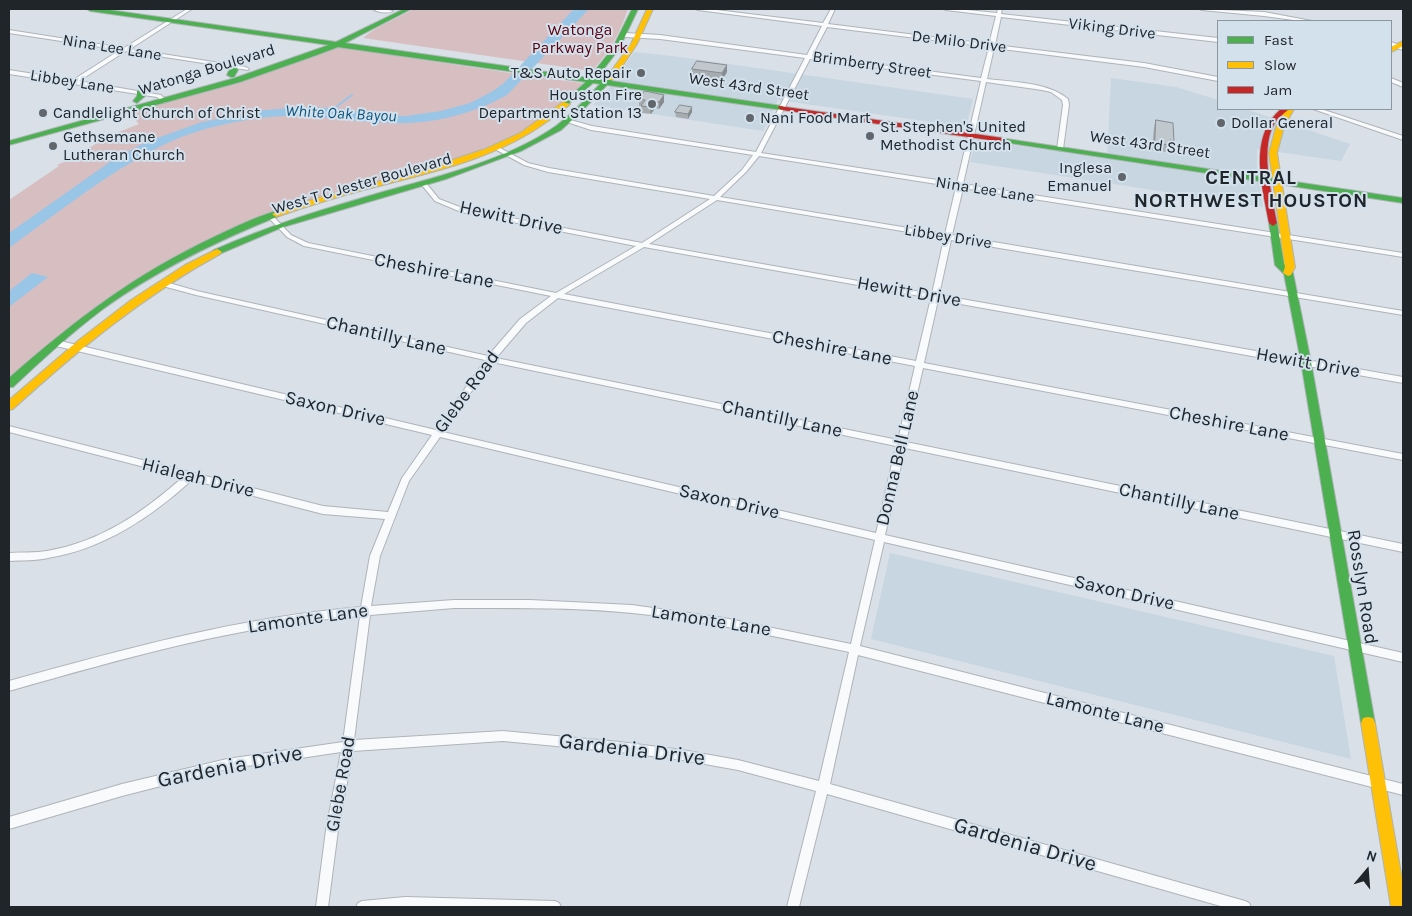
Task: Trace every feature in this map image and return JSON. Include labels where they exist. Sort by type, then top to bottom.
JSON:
[{"type":"main road","name":"West 43rd Street","points":[[90,9],[175,18],[1403,195]]},
{"type":"main road","name":"West 43rd Street","points":[[136,9],[175,18]]},
{"type":"main road","points":[[348,39],[408,9]]},
{"type":"main road","name":"West T C Jester Boulevard","points":[[9,406],[75,348],[134,302],[200,261],[274,221],[321,199],[414,176],[496,148],[554,115],[569,103],[593,78],[625,34],[635,9]]},
{"type":"main road","name":"West T C Jester Boulevard","points":[[9,384],[56,343],[113,298],[208,243],[274,221],[424,184],[506,154],[540,138],[567,120],[627,57],[641,36],[650,9]]},
{"type":"main road","name":"Watonga Boulevard","points":[[9,143],[162,98],[254,74],[334,41],[391,10]]},
{"type":"main road","name":"West 43rd Street","points":[[245,28],[320,42]]},
{"type":"main road","name":"West 43rd Street","points":[[334,41],[348,39],[453,58]]},
{"type":"main road","name":"Watonga Boulevard","points":[[9,136],[139,97],[162,98],[232,71],[246,69],[320,42],[334,41]]},
{"type":"main road","name":"Rosslyn Road","points":[[1283,110],[1278,113],[1275,126],[1270,177],[1275,235],[1280,266],[1288,273]]},
{"type":"main road","name":"Rosslyn Road","points":[[1275,126],[1289,110]]},
{"type":"main road","name":"West 43rd Street","points":[[1270,177],[1403,201]]},
{"type":"main road","name":"Rosslyn Road","points":[[1270,177],[1287,237],[1290,267],[1288,273],[1337,535],[1353,645],[1399,907]]},
{"type":"street","points":[[74,82],[190,9]]},
{"type":"street","points":[[375,9],[391,10]]},
{"type":"street","name":"De Milo Drive","points":[[698,9],[1144,65],[1217,79]]},
{"type":"street","name":"Glebe Road","points":[[322,907],[332,830],[348,746],[366,610],[376,556],[405,480],[490,359],[523,321],[557,295],[643,245],[714,199],[744,171],[757,154],[833,9]]},
{"type":"street","name":"Viking Drive","points":[[946,9],[999,12],[1217,40]]},
{"type":"street","points":[[1202,9],[1264,14],[1303,20]]},
{"type":"street","name":"Donna Bell Lane","points":[[793,907],[823,788],[999,12]]},
{"type":"street","name":"Nina Lee Lane","points":[[9,32],[125,50],[232,71]]},
{"type":"street","name":"Brimberry Street","points":[[625,34],[808,56],[1042,88],[1061,95],[1066,105],[1060,146]]},
{"type":"street","name":"Libbey Lane","points":[[9,72],[74,82],[139,97]]},
{"type":"street","points":[[1319,110],[1403,138]]},
{"type":"street","name":"Nina Lee Lane","points":[[567,120],[591,128],[1403,254]]},
{"type":"street","name":"Libbey Drive","points":[[496,148],[535,168],[1403,312]]},
{"type":"street","name":"Hewitt Drive","points":[[424,184],[436,200],[463,211],[643,245],[1403,380]]},
{"type":"street","name":"Cheshire Lane","points":[[274,221],[290,236],[306,245],[1403,457]]},
{"type":"street","name":"Chantilly Lane","points":[[162,283],[196,293],[490,359],[1403,548]]},
{"type":"street","name":"Saxon Drive","points":[[56,343],[1403,658]]},
{"type":"street","name":"Hialeah Drive","points":[[9,429],[323,510],[390,516]]},
{"type":"street","points":[[9,557],[50,554],[97,541],[131,524],[161,503],[189,476]]},
{"type":"street","name":"Lamonte Lane","points":[[9,686],[134,651],[260,624],[366,610],[454,604],[511,604],[632,609],[724,622],[854,649],[1403,790]]},
{"type":"street","name":"Gardenia Drive","points":[[9,823],[122,790],[227,764],[348,746],[503,736],[567,741],[691,756],[738,765],[1245,907]]},
{"type":"street","points":[[362,907],[405,903],[555,907]]},
{"type":"shaded area","points":[[634,52],[973,99],[966,127],[778,100],[763,131],[593,105],[610,87]]},
{"type":"shaded area","points":[[1111,78],[1176,87],[1217,100],[1217,110],[1249,110],[1350,144],[1341,161],[1257,149],[1257,169],[1263,207],[970,162],[976,140],[1107,158]]},
{"type":"shaded area","points":[[890,553],[1334,656],[1351,759],[871,639]]},
{"type":"green space","name":"Watonga Parkway Park","points":[[414,9],[628,9],[613,42],[604,57],[592,71],[363,38],[381,26]]},
{"type":"green space","points":[[337,47],[582,83],[583,85],[529,128],[460,159],[300,204],[137,279],[60,335],[9,380],[9,200],[59,166],[57,165],[76,157],[104,138],[139,124],[136,121],[140,118],[124,113],[235,81]]},
{"type":"water","name":"White Oak Bayou","points":[[574,9],[589,9],[507,95],[479,108],[449,117],[418,122],[387,123],[284,116],[245,120],[197,131],[152,151],[109,176],[9,248],[9,233],[114,159],[146,142],[202,122],[265,110],[306,107],[406,116],[441,111],[470,103],[504,83]]},
{"type":"water","points":[[32,273],[48,277],[9,307],[9,291]]},
{"type":"building","points":[[697,61],[727,65],[722,73],[692,69]]},
{"type":"building","points":[[645,91],[664,95],[659,102],[654,101],[650,107],[641,106],[645,100],[639,99]]},
{"type":"building","points":[[680,105],[692,107],[688,114],[675,112]]},
{"type":"building","points":[[1156,120],[1173,123],[1174,141],[1170,140],[1170,145],[1155,143]]},
{"type":"waterway","name":"White Oak Bayou","points":[[333,109],[352,95]]},
{"type":"traffic: fast","points":[[90,9],[782,108]]},
{"type":"traffic: fast","points":[[9,143],[199,91],[275,68],[337,45],[408,9]]},
{"type":"traffic: fast","points":[[566,104],[588,84],[616,49],[635,9]]},
{"type":"traffic: fast","points":[[231,75],[234,70],[233,67]]},
{"type":"traffic: fast","points":[[217,252],[248,238],[312,215],[444,177],[518,150],[539,140],[565,123],[610,78]]},
{"type":"traffic: fast","points":[[137,101],[141,96],[140,93]]},
{"type":"traffic: fast","points":[[1003,140],[1403,201]]},
{"type":"traffic: fast","points":[[9,384],[87,317],[141,280],[184,255],[276,214]]},
{"type":"traffic: fast","points":[[1273,223],[1280,265],[1288,273],[1306,362],[1368,723]]},
{"type":"traffic: slow","points":[[610,78],[634,44],[650,9]]},
{"type":"traffic: slow","points":[[1392,49],[1403,43]]},
{"type":"traffic: slow","points":[[276,214],[336,195],[458,162],[516,138],[566,104]]},
{"type":"traffic: slow","points":[[1288,273],[1290,267],[1273,153],[1280,127],[1289,110]]},
{"type":"traffic: slow","points":[[9,406],[108,322],[161,284],[217,252]]},
{"type":"traffic: slow","points":[[1368,723],[1399,907]]},
{"type":"traffic: jam","points":[[782,108],[1003,140]]},
{"type":"traffic: jam","points":[[1273,223],[1265,179],[1265,146],[1268,131],[1274,118],[1284,110]]},
{"type":"place","name":"T&S Auto Repair","points":[[641,73]]},
{"type":"place","name":"Houston Fire Department Station 13","points":[[652,104]]},
{"type":"place","name":"Candlelight Church of Christ","points":[[43,113]]},
{"type":"place","name":"Nani Food Mart","points":[[750,118]]},
{"type":"place","name":"Dollar General","points":[[1221,123]]},
{"type":"place","name":"St. Stephen's United Methodist Church","points":[[870,136]]},
{"type":"place","name":"Gethsemane Lutheran Church","points":[[53,146]]},
{"type":"place","name":"Inglesa Emanuel","points":[[1122,177]]},
{"type":"district","name":"CENTRAL NORTHWEST HOUSTON","points":[[1251,190]]}]
